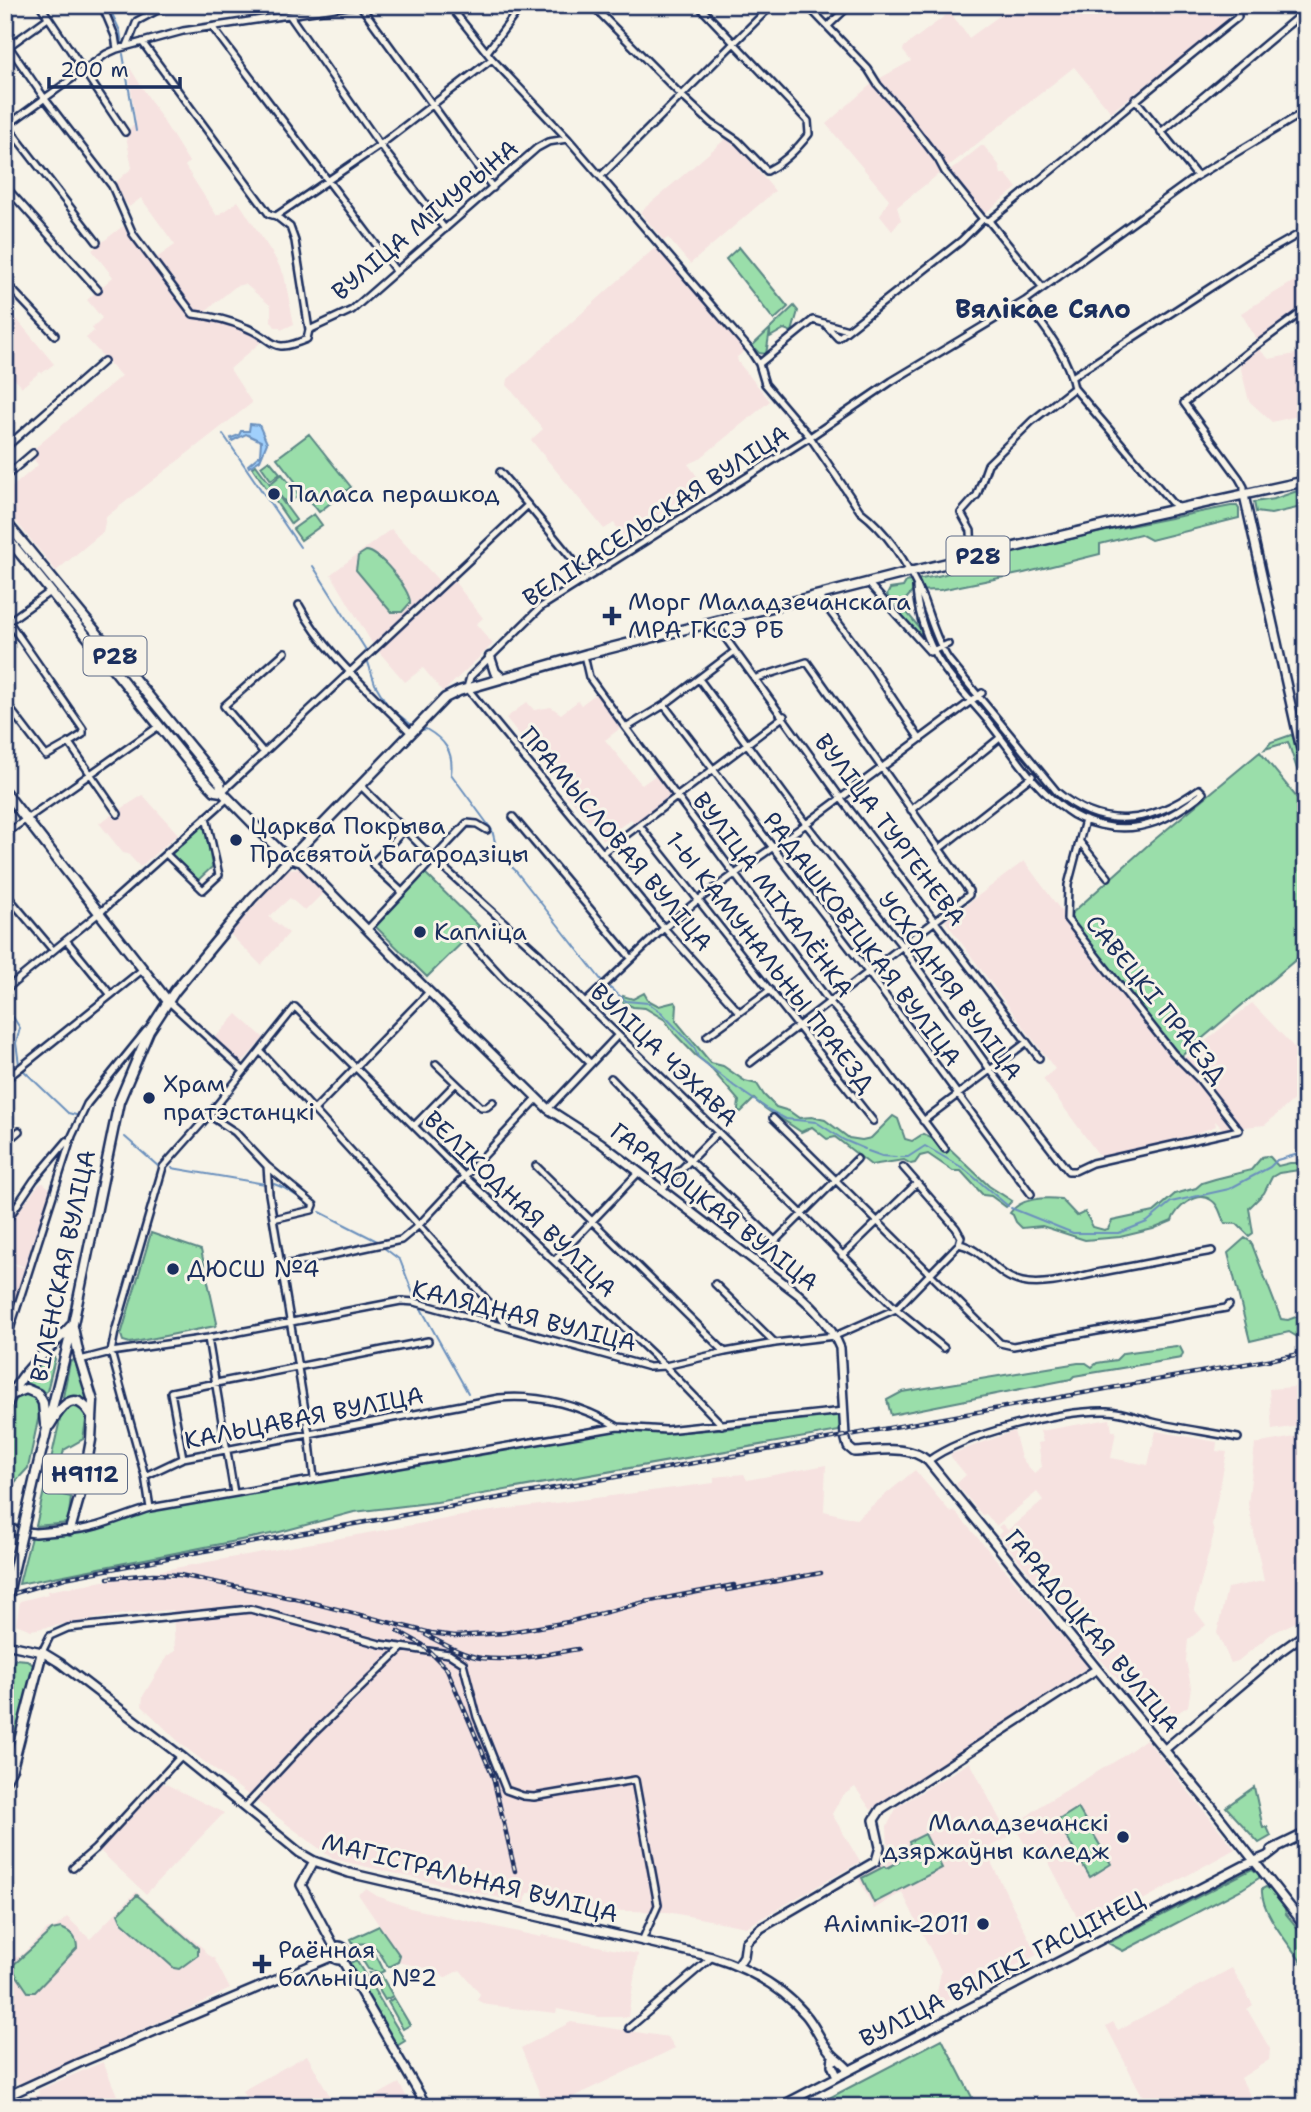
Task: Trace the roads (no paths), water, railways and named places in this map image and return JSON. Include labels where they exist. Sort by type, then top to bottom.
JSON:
[{"type":"main road","name":"Р28","points":[[5,535],[220,783],[225,795],[290,859],[445,698],[467,688],[584,654],[911,572],[1306,481]]},
{"type":"main road","name":"Р28","points":[[5,521],[159,726],[208,784],[225,795]]},
{"type":"main road","points":[[490,657],[495,672],[502,678]]},
{"type":"main road","points":[[5,792],[167,1000]]},
{"type":"main road","name":"ВІЛЕНСКАЯ ВУЛІЦА","points":[[5,1607],[73,1324],[119,1102],[130,1072],[167,1000],[228,926],[290,859]]},
{"type":"main road","points":[[73,1324],[80,1360]]},
{"type":"main road","points":[[5,1413],[9,1397],[31,1368],[73,1324]]},
{"type":"main road","name":"Н9112","points":[[70,1530],[83,1484],[91,1440],[91,1391],[80,1360]]},
{"type":"main road","name":"Н9112","points":[[9,1397],[26,1390],[38,1394],[43,1403],[46,1432]]},
{"type":"main road","name":"Н9112","points":[[46,1432],[60,1409],[68,1402],[86,1407],[92,1416]]},
{"type":"main road","points":[[5,1781],[42,1652]]},
{"type":"street","points":[[40,5],[125,132]]},
{"type":"street","points":[[102,5],[115,36],[117,49]]},
{"type":"street","points":[[127,46],[137,21],[167,5]]},
{"type":"street","points":[[97,242],[6,125],[117,49],[183,31],[358,5],[493,188]]},
{"type":"street","name":"ВЕЛІКАСЕЛЬСКАЯ ВУЛІЦА","points":[[449,5],[492,59],[568,139],[723,317],[750,350],[759,365],[765,384],[810,437]]},
{"type":"street","points":[[487,52],[522,5]]},
{"type":"street","points":[[592,5],[681,95],[710,122],[738,141],[767,171],[802,143],[810,128],[803,114],[698,5]]},
{"type":"street","points":[[601,176],[772,5]]},
{"type":"street","points":[[807,5],[869,69],[878,85],[938,159],[944,172],[1043,288]]},
{"type":"street","points":[[828,26],[850,5]]},
{"type":"street","points":[[824,323],[838,338],[1087,142],[1135,99],[1238,17],[1237,5]]},
{"type":"street","points":[[1161,132],[1306,10]]},
{"type":"street","points":[[290,16],[380,145],[445,229]]},
{"type":"street","points":[[6,45],[48,18]]},
{"type":"street","points":[[213,28],[396,271]]},
{"type":"street","points":[[142,42],[269,214],[290,227],[295,241],[309,330]]},
{"type":"street","name":"ВУЛІЦА МІЧУРЫНА","points":[[6,45],[111,186],[133,234],[193,314],[236,323],[254,331],[268,343],[288,347],[307,340],[309,330],[352,310],[537,148],[548,142],[568,139]]},
{"type":"street","points":[[276,216],[380,145],[492,59]]},
{"type":"street","points":[[1135,99],[1197,176]]},
{"type":"street","name":"ВЕЛІКАСЕЛЬСКАЯ ВУЛІЦА","points":[[467,688],[470,677],[541,607],[810,437],[892,381],[1025,301],[1197,176],[1306,111]]},
{"type":"street","points":[[5,186],[98,290]]},
{"type":"street","points":[[1072,377],[1253,260],[1306,230]]},
{"type":"street","points":[[5,282],[55,335]]},
{"type":"street","points":[[1025,301],[1058,347],[1072,377],[1074,388],[1171,502],[1181,509]]},
{"type":"street","points":[[1306,309],[1184,403],[1244,486],[1306,772]]},
{"type":"street","points":[[759,365],[813,320],[848,330]]},
{"type":"street","points":[[5,448],[104,361]]},
{"type":"street","points":[[972,558],[971,531],[961,513],[977,495],[988,464],[1032,421],[1074,388]]},
{"type":"street","points":[[810,437],[860,510],[871,519],[904,559],[941,648],[1057,792],[1073,805],[1104,817],[1144,817],[1161,812],[1199,789],[1203,793],[1174,815],[1158,822],[1118,828],[1085,820],[1067,811],[1032,776],[932,652],[869,584]]},
{"type":"street","points":[[5,477],[33,453]]},
{"type":"street","points":[[500,472],[587,577]]},
{"type":"street","points":[[5,990],[166,855],[206,817],[264,753],[528,505]]},
{"type":"street","points":[[915,585],[916,603],[932,652]]},
{"type":"street","points":[[5,702],[46,756],[83,734],[83,729],[7,623],[51,591]]},
{"type":"street","points":[[819,597],[919,738]]},
{"type":"street","points":[[299,605],[306,619],[349,671],[411,733]]},
{"type":"street","name":"ВУЛІЦА ТУРГЕНЕВА","points":[[715,622],[840,797],[1039,1058]]},
{"type":"street","points":[[932,652],[948,644]]},
{"type":"street","points":[[626,728],[664,705],[735,651]]},
{"type":"street","points":[[264,753],[224,706],[285,652]]},
{"type":"street","name":"ВУЛІЦА МІХАЛЁНКА","points":[[584,654],[589,677],[626,728],[829,1001],[874,1054],[945,1149]]},
{"type":"street","points":[[750,1063],[970,895],[807,663],[757,678]]},
{"type":"street","name":"УСХОДНЯЯ ВУЛІЦА","points":[[699,679],[806,824],[902,946],[991,1071],[1068,1171],[1239,1130]]},
{"type":"street","name":"ПРАМЫСЛОВАЯ ВУЛІЦА","points":[[467,688],[664,928],[739,1012]]},
{"type":"street","points":[[585,1003],[631,958],[698,900],[980,695]]},
{"type":"street","name":"РАДАШКОВІЦКАЯ ВУЛІЦА","points":[[664,705],[868,972],[1031,1194]]},
{"type":"street","points":[[602,853],[784,716]]},
{"type":"street","points":[[5,834],[159,726]]},
{"type":"street","points":[[911,810],[1008,732]]},
{"type":"street","points":[[69,743],[118,814]]},
{"type":"street","points":[[939,849],[1032,776]]},
{"type":"street","name":"ВУЛІЦА ЧЭХАВА","points":[[360,785],[433,858],[539,954],[585,1003],[802,1213],[896,1309],[944,1348]]},
{"type":"street","points":[[166,855],[203,890],[219,874],[206,817]]},
{"type":"street","points":[[513,817],[631,958]]},
{"type":"street","name":"САВЕЦКІ ПРАЕЗД","points":[[1085,820],[1068,885],[1067,919],[1173,1053],[1199,1079],[1239,1130]]},
{"type":"street","points":[[367,930],[467,823],[477,824],[487,830]]},
{"type":"street","name":"1-Ы КАМУНАЛЬНЫ ПРАЕЗД","points":[[639,825],[873,1121]]},
{"type":"street","points":[[402,892],[373,862],[405,829]]},
{"type":"street","name":"САВЕЦКІ ПРАЕЗД","points":[[1080,842],[1108,877]]},
{"type":"street","name":"ГАРАДОЦКАЯ ВУЛІЦА","points":[[290,859],[301,862],[548,1109],[601,1143],[819,1313],[835,1336],[842,1358],[846,1444],[855,1452],[907,1451],[922,1455],[928,1461],[1165,1749],[1306,1927]]},
{"type":"street","points":[[5,860],[9,866],[5,869]]},
{"type":"street","points":[[5,893],[53,950]]},
{"type":"street","points":[[66,940],[111,995]]},
{"type":"street","points":[[467,940],[590,1063]]},
{"type":"street","points":[[5,1080],[142,970]]},
{"type":"street","points":[[707,1036],[770,990]]},
{"type":"street","points":[[315,1109],[429,992]]},
{"type":"street","points":[[167,1000],[244,1071]]},
{"type":"street","name":"ВЕЛІКОДНАЯ ВУЛІЦА","points":[[260,1051],[295,1007],[463,1175],[665,1366],[722,1425]]},
{"type":"street","name":"ВІЛЕНСКАЯ ВУЛІЦА","points":[[5,1223],[34,1180],[61,1152],[87,1104],[155,1021]]},
{"type":"street","points":[[548,1109],[618,1035]]},
{"type":"street","points":[[923,1121],[1027,1042]]},
{"type":"street","points":[[150,1508],[145,1476],[111,1352],[163,1167],[260,1051],[495,1309],[507,1326]]},
{"type":"street","points":[[436,1064],[481,1107],[487,1107],[493,1102]]},
{"type":"street","points":[[117,1065],[130,1072]]},
{"type":"street","points":[[611,1078],[690,1160],[775,1241],[857,1159]]},
{"type":"street","points":[[414,1126],[455,1084]]},
{"type":"street","points":[[281,1266],[401,1240],[419,1225],[537,1099]]},
{"type":"street","points":[[209,1115],[235,1132],[267,1166],[314,1205],[312,1210],[273,1219]]},
{"type":"street","points":[[773,1118],[1000,1343],[1013,1346],[1226,1308],[1229,1305]]},
{"type":"street","points":[[5,1143],[19,1131]]},
{"type":"street","points":[[661,1190],[718,1132]]},
{"type":"street","name":"ВІЛЕНСКАЯ ВУЛІЦА","points":[[5,1345],[61,1152]]},
{"type":"street","points":[[267,1166],[314,1478]]},
{"type":"street","points":[[537,1166],[725,1352]]},
{"type":"street","points":[[896,1309],[959,1244],[961,1237],[903,1167]]},
{"type":"street","points":[[554,1261],[639,1172]]},
{"type":"street","points":[[842,1256],[916,1183]]},
{"type":"street","points":[[5,1198],[15,1210]]},
{"type":"street","points":[[959,1244],[977,1251],[988,1264],[1009,1279],[1025,1283],[1053,1282],[1212,1251]]},
{"type":"street","points":[[715,1284],[775,1343]]},
{"type":"street","name":"КАЛЯДНАЯ ВУЛІЦА","points":[[80,1360],[111,1352],[208,1338],[401,1301],[415,1302],[507,1326],[649,1367],[775,1343],[835,1336],[896,1309]]},
{"type":"street","points":[[208,1338],[234,1493]]},
{"type":"street","points":[[183,1458],[171,1392],[428,1341]]},
{"type":"street","name":"КАЛЬЦАВАЯ ВУЛІЦА","points":[[145,1476],[183,1458],[472,1402],[516,1396],[539,1398],[573,1407],[618,1427]]},
{"type":"street","points":[[928,1461],[944,1451],[1001,1428],[1108,1410],[1238,1438]]},
{"type":"street","points":[[70,1530],[90,1529],[150,1508],[618,1427],[666,1430],[844,1411]]},
{"type":"street","name":"Н9112","points":[[5,1530],[35,1533],[70,1530]]},
{"type":"street","points":[[5,1644],[42,1652],[51,1636],[68,1628],[250,1609],[402,1648],[449,1654],[464,1663],[477,1717],[506,1790],[534,1797],[635,1780],[657,1905],[642,1941]]},
{"type":"street","points":[[1165,1749],[1306,1633]]},
{"type":"street","points":[[244,1808],[311,1736],[402,1648]]},
{"type":"street","name":"МАГІСТРАЛЬНАЯ ВУЛІЦА","points":[[42,1652],[60,1663],[181,1756],[300,1853],[314,1861],[349,1873],[738,1965],[791,1999],[811,2022],[833,2055]]},
{"type":"street","points":[[738,1965],[744,1956],[746,1942],[761,1928],[876,1861],[880,1847],[874,1825],[878,1811],[1097,1669]]},
{"type":"street","points":[[73,1868],[95,1849],[181,1756]]},
{"type":"street","name":"ВУЛІЦА ВЯЛІКІ ГАСЦІНЕЦ","points":[[785,2105],[1306,1833]]},
{"type":"street","points":[[314,1861],[302,1885],[334,1952]]},
{"type":"street","points":[[5,2097],[341,1947],[346,1955],[342,1959],[427,2107]]},
{"type":"street","points":[[629,2028],[712,1957]]},
{"type":"street","points":[[833,2055],[849,2070]]},
{"type":"street","points":[[833,2055],[832,2064],[837,2076]]},
{"type":"water","points":[[250,424],[259,425],[267,443],[260,460],[249,467],[260,455],[261,441],[246,434],[232,441],[231,438],[239,435],[241,431],[249,431]]},
{"type":"waterway","points":[[108,5],[120,31],[122,45]]},
{"type":"waterway","points":[[123,54],[136,131]]},
{"type":"waterway","points":[[223,434],[300,547]]},
{"type":"waterway","points":[[313,566],[366,650]]},
{"type":"waterway","points":[[367,659],[375,684],[388,706],[414,727]]},
{"type":"waterway","points":[[418,731],[426,729],[447,747],[451,759],[451,774],[492,830],[498,854],[515,870],[602,981]]},
{"type":"waterway","points":[[610,988],[626,1001],[648,1003],[661,1012],[694,1047],[698,1057],[769,1110],[786,1119],[816,1122],[844,1140],[865,1149]]},
{"type":"waterway","points":[[5,1014],[13,1017],[20,1028],[16,1043],[19,1064]]},
{"type":"waterway","points":[[23,1070],[68,1113],[76,1115]]},
{"type":"waterway","points":[[125,1137],[159,1167]]},
{"type":"waterway","points":[[900,1157],[908,1157],[925,1146],[963,1168],[1008,1206]]},
{"type":"waterway","points":[[868,1151],[896,1157]]},
{"type":"waterway","points":[[1011,1208],[1073,1233],[1119,1233],[1147,1222],[1171,1202],[1229,1189],[1270,1167],[1277,1160],[1306,1152]]},
{"type":"waterway","points":[[172,1168],[265,1184]]},
{"type":"waterway","points":[[274,1184],[303,1200]]},
{"type":"waterway","points":[[320,1212],[377,1241]]},
{"type":"waterway","points":[[383,1247],[400,1260],[414,1296]]},
{"type":"waterway","points":[[419,1305],[468,1393]]},
{"type":"railway","points":[[5,1596],[65,1578],[193,1553],[1306,1353]]},
{"type":"railway","points":[[727,1590],[821,1573]]},
{"type":"railway","points":[[108,1578],[153,1574],[180,1575],[301,1600],[431,1633],[455,1636],[504,1633],[568,1622],[645,1602],[734,1585]]},
{"type":"railway","points":[[398,1631],[423,1645],[447,1669],[493,1777],[515,1871]]},
{"type":"railway","points":[[426,1635],[460,1652],[481,1658],[518,1658],[578,1649]]},
{"type":"place","name":"Паласа перашкод","points":[[274,494]]},
{"type":"place","name":"Морг Маладзечанскага МРА ГКСЭ РБ","points":[[612,616]]},
{"type":"place","name":"Царква Покрыва Прасвятой Багародзіцы","points":[[236,840]]},
{"type":"place","name":"Капліца","points":[[420,932]]},
{"type":"place","name":"Храм пратэстанцкі","points":[[149,1098]]},
{"type":"place","name":"ДЮСШ №4","points":[[173,1269]]},
{"type":"place","name":"Маладзечанскі дзяржаўны каледж","points":[[1123,1837]]},
{"type":"place","name":"Алімпік-2011","points":[[983,1924]]},
{"type":"place","name":"Раённая бальніца №2","points":[[262,1964]]},
{"type":"district","name":"Вялікае Сяло","points":[[1043,308]]}]
